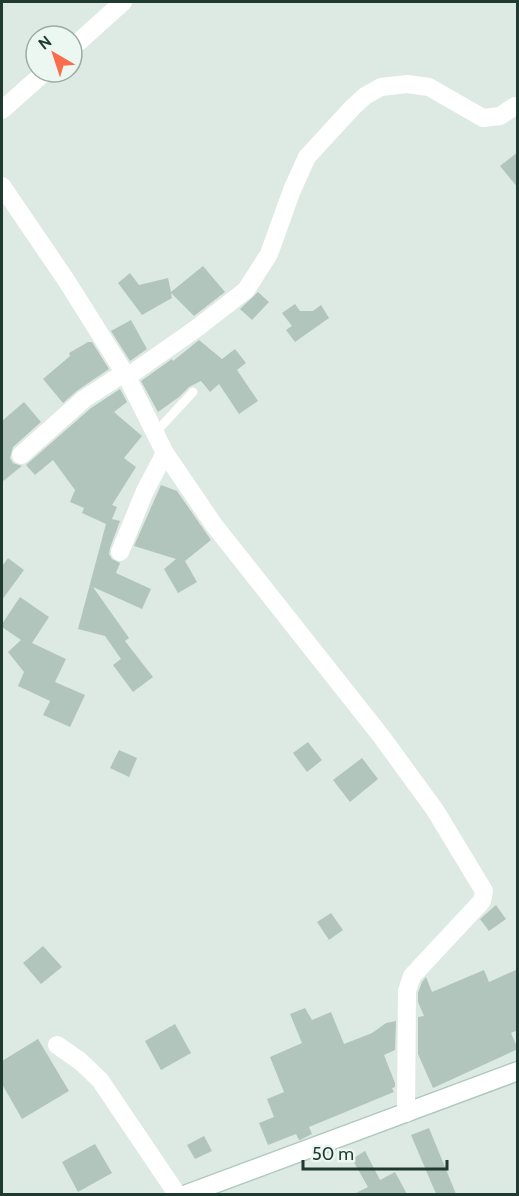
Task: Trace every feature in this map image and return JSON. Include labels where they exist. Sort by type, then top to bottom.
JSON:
[{"type":"street","points":[[84,37],[123,2]]},
{"type":"street","points":[[2,110],[31,84]]},
{"type":"street","points":[[21,455],[84,399],[197,328],[246,290],[269,254],[292,190],[308,157],[365,96],[381,87],[407,84],[429,87],[483,118],[500,116],[514,106]]},
{"type":"street","points":[[2,186],[66,280],[125,375],[165,453],[214,525],[381,736],[435,810],[484,891],[482,901],[412,976],[407,991],[406,1113]]},
{"type":"street","points":[[120,552],[145,491],[165,453]]},
{"type":"street","points":[[57,1045],[80,1061],[100,1080],[177,1194]]},
{"type":"street","points":[[187,1194],[518,1071]]},
{"type":"lane","points":[[155,434],[193,392]]},
{"type":"building","points":[[518,152],[518,188],[500,166]]},
{"type":"building","points":[[203,266],[225,292],[194,316],[171,293],[172,298],[142,315],[118,283],[130,273],[139,285],[168,278],[171,292]]},
{"type":"building","points":[[258,292],[269,302],[252,320],[240,309]]},
{"type":"building","points":[[295,304],[300,311],[313,311],[321,305],[329,318],[295,342],[286,330],[292,326],[282,313]]},
{"type":"building","points":[[131,320],[147,349],[130,361],[111,331]]},
{"type":"building","points":[[199,340],[222,359],[235,349],[246,363],[237,370],[258,401],[239,414],[219,384],[210,392],[201,381],[189,387],[158,412],[141,381],[172,359],[173,361]]},
{"type":"building","points":[[92,342],[109,369],[63,403],[43,379],[70,356],[69,353]]},
{"type":"building","points":[[120,389],[127,402],[114,412],[142,436],[124,458],[136,467],[112,505],[117,507],[112,519],[120,521],[109,554],[112,559],[120,563],[116,573],[151,589],[142,609],[93,587],[129,638],[125,641],[153,677],[133,692],[113,665],[121,659],[105,636],[78,629],[106,524],[82,513],[84,508],[70,502],[75,490],[53,460],[35,475],[26,465],[91,408]]},
{"type":"building","points":[[24,402],[41,422],[13,447],[10,458],[13,463],[22,466],[2,482],[2,421]]},
{"type":"building","points":[[161,485],[177,491],[211,540],[185,561],[197,582],[178,593],[164,569],[176,559],[134,546]]},
{"type":"building","points":[[8,558],[24,570],[2,600],[2,566]]},
{"type":"building","points":[[20,597],[49,617],[32,643],[66,659],[55,682],[85,695],[70,727],[43,715],[50,701],[18,686],[24,672],[8,652],[21,640],[2,627],[2,624]]},
{"type":"building","points":[[308,742],[322,760],[307,772],[293,753]]},
{"type":"building","points":[[119,750],[137,758],[129,777],[110,768]]},
{"type":"building","points":[[362,758],[378,779],[350,802],[333,780]]},
{"type":"building","points":[[496,905],[506,919],[489,931],[480,919]]},
{"type":"building","points":[[331,913],[343,930],[329,940],[317,922]]},
{"type":"building","points":[[43,946],[62,967],[41,984],[23,963]]},
{"type":"building","points":[[518,969],[518,1030],[511,1033],[518,1049],[433,1088],[418,1054],[418,1017],[424,1016],[418,1002],[422,982],[426,977],[432,992],[484,970],[489,982]]},
{"type":"building","points":[[305,1008],[312,1020],[331,1012],[344,1044],[372,1033],[386,1023],[396,1021],[395,1050],[384,1055],[395,1083],[395,1087],[392,1088],[394,1092],[309,1127],[312,1134],[300,1140],[296,1134],[268,1145],[259,1123],[274,1117],[267,1099],[284,1092],[270,1057],[302,1043],[290,1014]]},
{"type":"building","points":[[175,1024],[191,1053],[161,1070],[145,1041]]},
{"type":"building","points":[[38,1039],[69,1091],[22,1119],[2,1084],[2,1061]]},
{"type":"building","points":[[429,1128],[456,1194],[436,1194],[411,1135]]},
{"type":"building","points":[[204,1136],[212,1151],[195,1159],[187,1145]]},
{"type":"building","points":[[95,1144],[112,1173],[78,1192],[62,1162]]},
{"type":"building","points":[[365,1151],[380,1180],[395,1172],[407,1194],[354,1194],[368,1187],[352,1159]]}]
